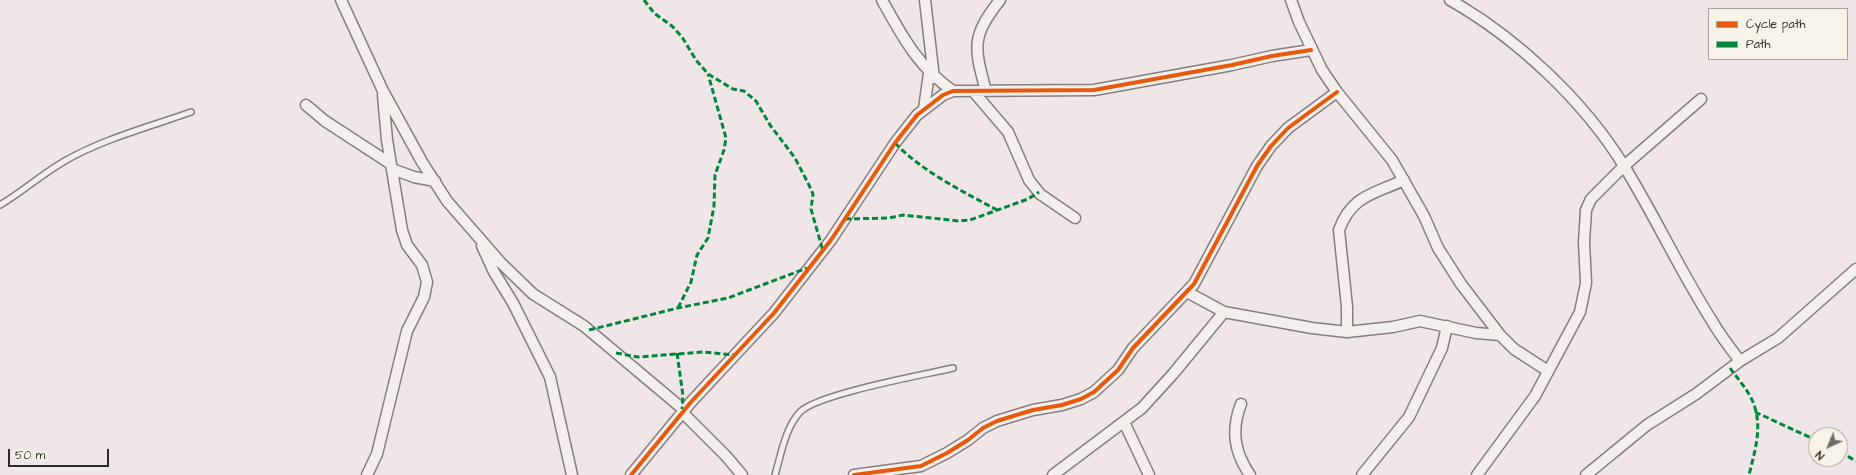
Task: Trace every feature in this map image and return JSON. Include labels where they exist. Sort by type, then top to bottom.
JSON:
[{"type":"street","points":[[341,0],[383,91],[447,201],[532,294],[589,330],[683,411],[742,475]]},
{"type":"street","points":[[882,0],[897,28],[920,63],[932,76],[953,92]]},
{"type":"street","points":[[924,0],[932,76],[924,109]]},
{"type":"street","points":[[986,91],[977,47],[983,23],[1000,0]]},
{"type":"street","points":[[1291,0],[1312,50],[1337,92],[1392,160],[1424,216],[1438,248],[1461,284],[1500,335],[1514,349],[1548,371]]},
{"type":"street","points":[[1450,0],[1501,33],[1546,72],[1589,118],[1624,166],[1712,322],[1740,361]]},
{"type":"street","points":[[631,475],[683,411],[726,363],[774,314],[831,240],[896,142],[916,115],[943,94],[973,91],[1094,90],[1232,65],[1272,56],[1312,50]]},
{"type":"street","points":[[367,475],[377,454],[407,331],[424,297],[427,282],[422,265],[407,245],[404,237],[391,167],[383,91]]},
{"type":"street","points":[[973,91],[1008,132],[1029,180],[1040,194],[1075,218]]},
{"type":"street","points":[[854,475],[921,466],[947,453],[997,420],[1013,415],[1062,405],[1081,399],[1094,392],[1118,370],[1133,348],[1187,292],[1210,257],[1257,166],[1271,146],[1288,128],[1337,92]]},
{"type":"street","points":[[1477,475],[1521,417],[1580,312],[1586,282],[1584,242],[1586,210],[1591,199],[1598,190],[1624,166],[1701,99]]},
{"type":"street","points":[[306,105],[331,125],[391,167],[421,179],[435,181]]},
{"type":"street","points":[[1347,332],[1347,307],[1339,230],[1343,218],[1350,208],[1364,197],[1404,180]]},
{"type":"street","points":[[477,235],[494,272],[513,303],[550,377],[572,475]]},
{"type":"street","points":[[1586,475],[1647,425],[1696,394],[1740,361],[1778,338],[1856,269]]},
{"type":"street","points":[[1187,292],[1224,312],[1269,321],[1347,332],[1393,327],[1420,321],[1476,333],[1500,335]]},
{"type":"street","points":[[1053,475],[1142,408],[1173,374],[1224,312]]},
{"type":"street","points":[[1362,475],[1409,417],[1442,348],[1447,326]]},
{"type":"street","points":[[1241,404],[1235,419],[1236,444],[1243,465],[1250,475]]},
{"type":"street","points":[[1124,422],[1149,475]]},
{"type":"lane","points":[[0,205],[18,195],[63,162],[101,144],[191,112]]},
{"type":"lane","points":[[775,475],[792,424],[800,412],[815,403],[858,390],[953,368]]},
{"type":"marked path","points":[[644,0],[654,13],[672,26],[682,37],[696,60],[708,74],[733,89],[744,91],[756,101],[770,125],[795,158],[809,185],[813,194],[811,209],[823,251]]},
{"type":"marked path","points":[[678,308],[691,282],[697,255],[708,238],[714,206],[715,175],[724,150],[726,138],[708,74]]},
{"type":"marked path","points":[[895,143],[930,172],[997,210]]},
{"type":"marked path","points":[[845,219],[889,218],[903,215],[959,221],[970,220],[1028,199],[1039,192]]},
{"type":"marked path","points":[[589,330],[678,308],[728,298],[807,268]]},
{"type":"marked path","points":[[616,353],[638,357],[703,352],[734,355]]},
{"type":"marked path","points":[[677,353],[683,396],[682,409]]},
{"type":"marked path","points":[[1730,368],[1748,393],[1756,411],[1758,429],[1754,457],[1749,475]]},
{"type":"marked path","points":[[1755,412],[1808,436]]},
{"type":"marked path","points":[[1848,456],[1856,461]]},
{"type":"cycle path","points":[[631,475],[691,402],[774,313],[831,240],[895,143],[917,115],[943,95],[953,91],[1094,90],[1311,50]]},
{"type":"cycle path","points":[[854,475],[921,466],[947,453],[968,440],[983,428],[997,421],[1033,410],[1062,405],[1081,399],[1094,392],[1118,370],[1133,348],[1194,284],[1257,166],[1271,146],[1288,128],[1337,92]]}]
